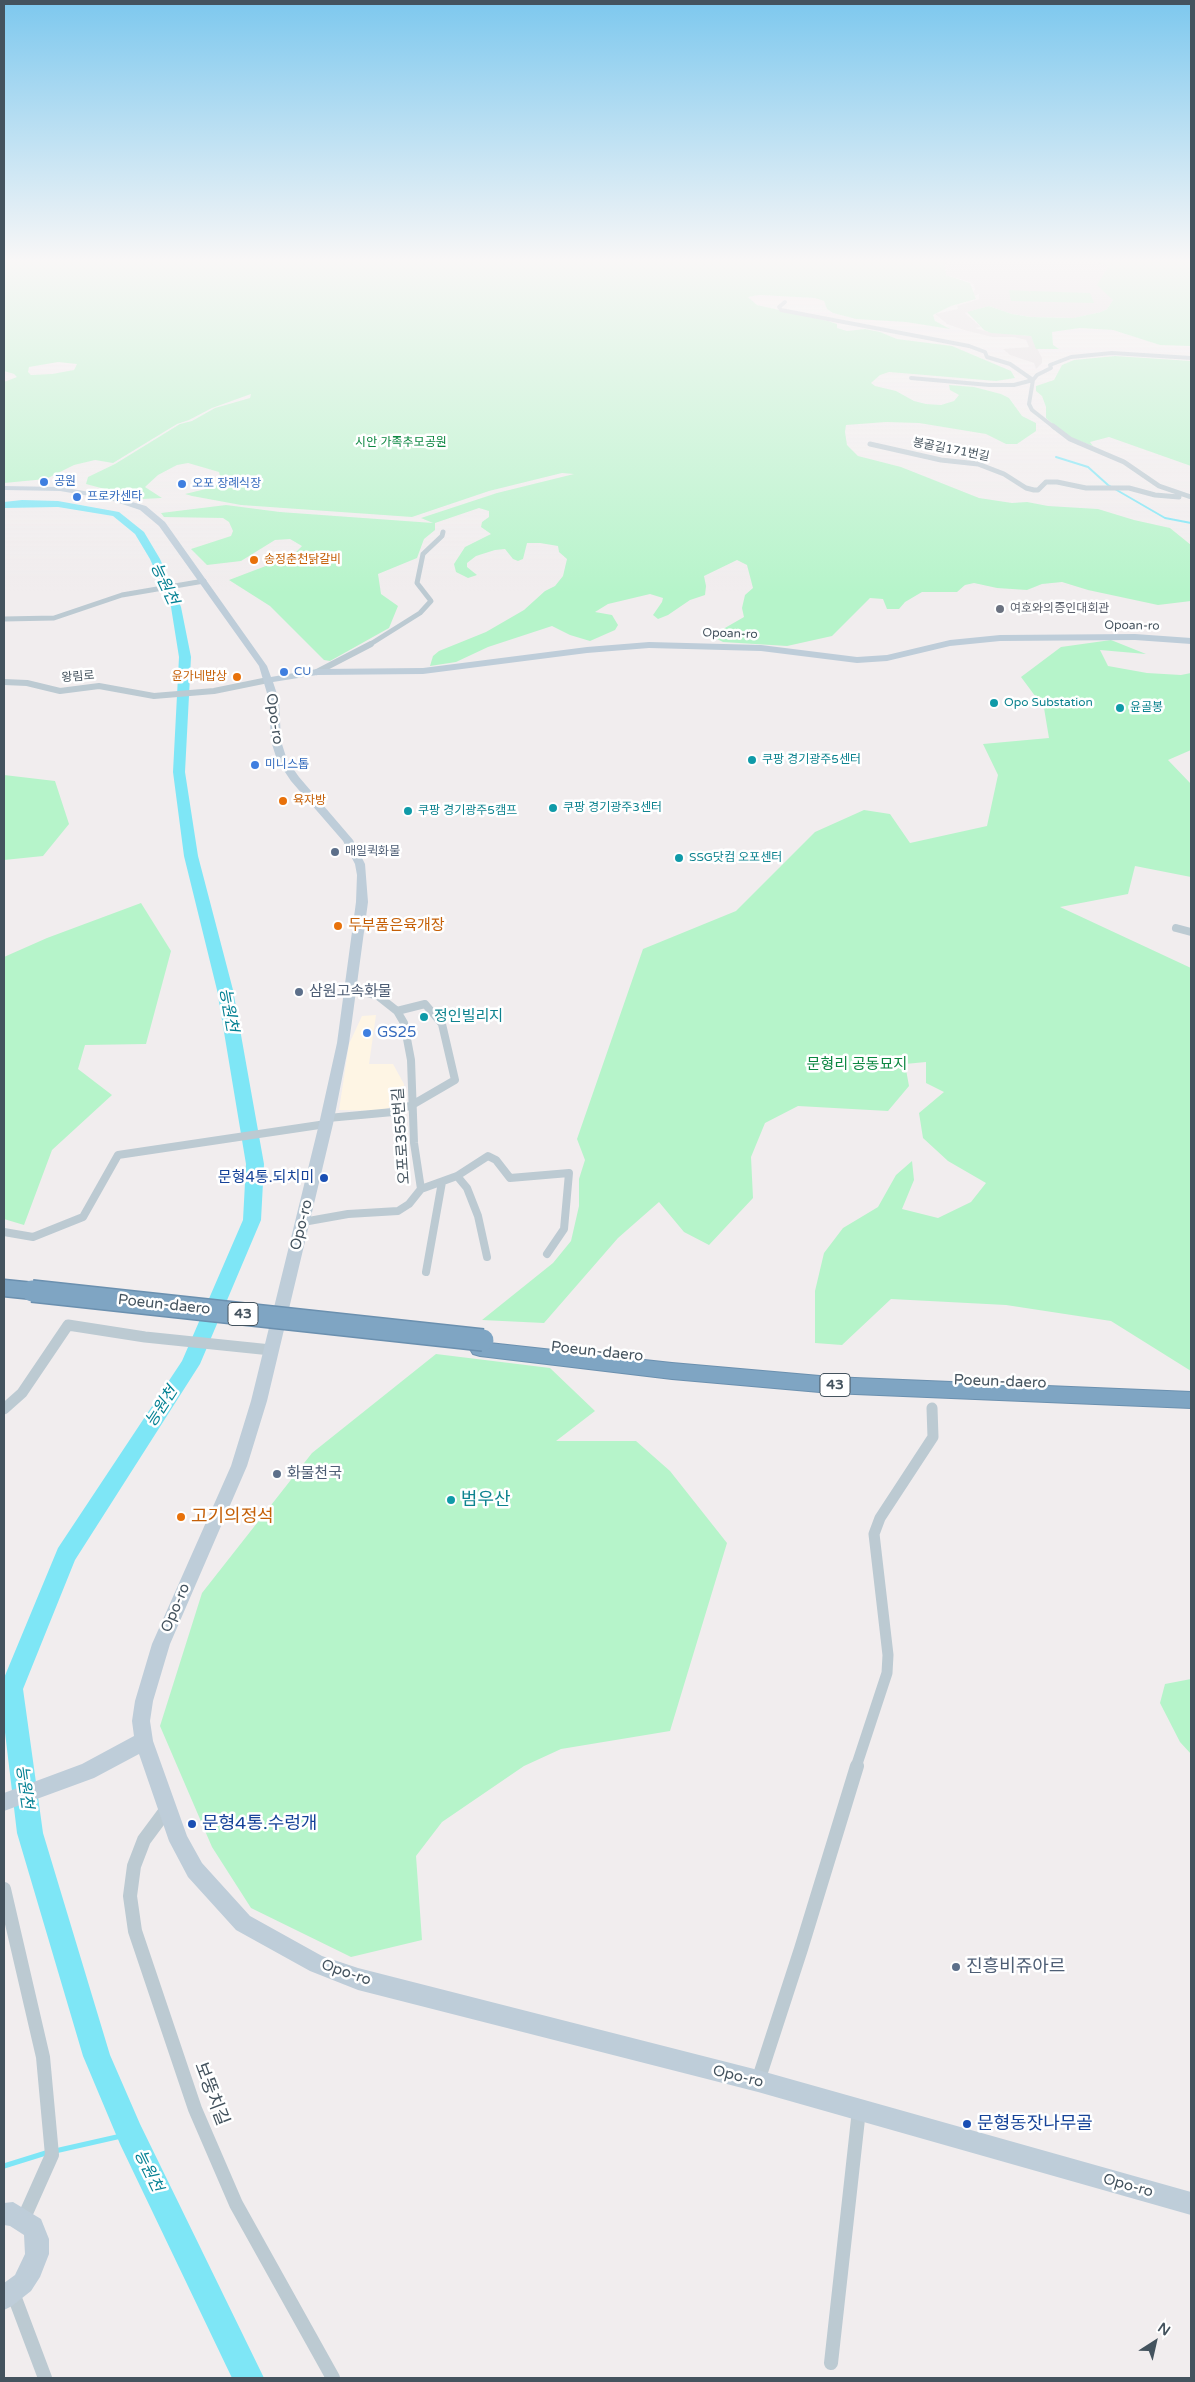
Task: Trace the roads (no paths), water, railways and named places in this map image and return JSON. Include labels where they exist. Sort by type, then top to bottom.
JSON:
[{"type":"highway","name":"Poeun-daero","points":[[4,1288],[481,1344],[795,1374],[1191,1390]]},
{"type":"highway","name":"43","points":[[4,1299],[481,1344]]},
{"type":"highway","name":"Poeun-daero","points":[[481,1344],[672,1371],[831,1385],[1191,1400]]},
{"type":"street","points":[[1020,371],[1033,380]]},
{"type":"street","points":[[911,378],[990,385],[1014,384],[1033,380],[1043,371]]},
{"type":"street","points":[[1033,380],[1030,407],[1062,434],[1082,446],[1128,464],[1159,486],[1189,497]]},
{"type":"street","name":"봉골길171번길","points":[[870,444],[941,460],[978,464],[1004,474],[1026,488],[1038,490],[1043,484],[1051,482],[1108,489],[1129,488],[1155,495],[1189,497]]},
{"type":"street","name":"Opo-ro","points":[[4,488],[36,488],[85,493],[117,499],[143,508],[154,515],[168,530],[197,582],[257,656],[268,680],[274,700],[276,741],[282,760],[295,779],[338,827],[360,864],[364,886],[343,1043],[327,1121],[254,1419],[239,1466],[175,1609],[150,1675],[141,1721],[144,1741],[167,1810],[179,1840],[195,1870],[216,1896],[243,1923],[317,1964],[358,1979],[634,2051],[758,2081],[1191,2204]]},
{"type":"street","points":[[317,672],[374,642],[420,613],[431,601],[417,583],[423,554],[442,536],[443,532]]},
{"type":"street","points":[[4,619],[54,618],[122,595],[197,582]]},
{"type":"street","name":"Opoan-ro","points":[[268,680],[317,672],[423,671],[595,649],[648,645],[761,648],[857,660],[887,658],[950,643],[1000,638],[1135,637],[1191,641]]},
{"type":"street","name":"왕림로","points":[[4,682],[27,683],[60,690],[99,686],[154,696],[214,691],[268,680]]},
{"type":"street","points":[[1176,928],[1191,932]]},
{"type":"street","points":[[4,1232],[33,1237],[83,1217],[118,1155],[393,1112],[412,1105],[455,1080],[442,1024],[425,1004],[397,1011],[378,996],[349,988]]},
{"type":"street","name":"오포로355번길","points":[[303,1222],[348,1214],[398,1210],[409,1204],[420,1189],[414,1143],[411,1060],[404,1023],[397,1011]]},
{"type":"street","points":[[420,1189],[457,1176],[488,1156],[496,1160],[510,1178],[569,1173],[564,1229],[547,1254]]},
{"type":"street","points":[[457,1176],[467,1188],[478,1216],[487,1257]]},
{"type":"street","points":[[426,1272],[442,1182]]},
{"type":"street","points":[[4,1408],[22,1393],[68,1325],[145,1337],[272,1350]]},
{"type":"street","points":[[758,2081],[801,1949],[837,1825],[887,1673],[888,1655],[874,1534],[880,1518],[933,1437],[932,1408]]},
{"type":"street","points":[[4,1802],[87,1771],[144,1741]]},
{"type":"street","name":"보뚱치길","points":[[167,1810],[144,1840],[134,1866],[130,1896],[135,1931],[142,1956],[195,2109],[236,2204],[333,2378]]},
{"type":"street","points":[[4,1889],[43,2057],[52,2155],[13,2217],[33,2227],[37,2239],[37,2254],[32,2269],[23,2283],[8,2296],[45,2378]]},
{"type":"street","points":[[831,2363],[860,2109]]},
{"type":"waterway","points":[[1056,457],[1088,467],[1108,485],[1165,518],[1191,523]]},
{"type":"waterway","name":"능원천","points":[[4,505],[22,503],[58,504],[116,514],[139,532],[155,559],[176,607],[185,657],[179,772],[191,856],[225,990],[255,1164],[252,1220],[190,1364],[66,1555],[11,1689],[30,1833],[97,2056],[130,2134],[248,2378]]},
{"type":"waterway","points":[[55,2151],[130,2134]]},
{"type":"waterway","points":[[4,2166],[49,2152]]},
{"type":"place","name":"공원","points":[[44,482]]},
{"type":"place","name":"오포 장례식장","points":[[182,484]]},
{"type":"place","name":"프로카센타","points":[[77,497]]},
{"type":"place","name":"송정춘천닭갈비","points":[[254,560]]},
{"type":"place","name":"여호와의증인대회관","points":[[1000,609]]},
{"type":"place","name":"CU","points":[[284,672]]},
{"type":"place","name":"윤가네밥상","points":[[237,677]]},
{"type":"place","name":"Opo Substation","points":[[994,703]]},
{"type":"place","name":"윤골봉","points":[[1120,708]]},
{"type":"place","name":"쿠팡 경기광주5센터","points":[[752,760]]},
{"type":"place","name":"미니스톱","points":[[255,765]]},
{"type":"place","name":"육자방","points":[[283,801]]},
{"type":"place","name":"쿠팡 경기광주3센터","points":[[553,808]]},
{"type":"place","name":"쿠팡 경기광주5캠프","points":[[408,811]]},
{"type":"place","name":"매일퀵화물","points":[[335,852]]},
{"type":"place","name":"SSG닷컴 오포센터","points":[[679,858]]},
{"type":"place","name":"두부품은육개장","points":[[338,926]]},
{"type":"place","name":"삼원고속화물","points":[[299,992]]},
{"type":"place","name":"정인빌리지","points":[[424,1017]]},
{"type":"place","name":"GS25","points":[[367,1033]]},
{"type":"place","name":"문형4통.되치미","points":[[324,1178]]},
{"type":"place","name":"화물천국","points":[[277,1474]]},
{"type":"place","name":"범우산","points":[[451,1500]]},
{"type":"place","name":"고기의정석","points":[[181,1517]]},
{"type":"place","name":"문형4통.수렁개","points":[[192,1824]]},
{"type":"place","name":"진흥비쥬아르","points":[[956,1967]]},
{"type":"place","name":"문형동잣나무골","points":[[967,2124]]},
{"type":"park label","name":"시안 가족추모공원","points":[[401,443]]},
{"type":"park label","name":"문형리 공동묘지","points":[[857,1065]]}]
